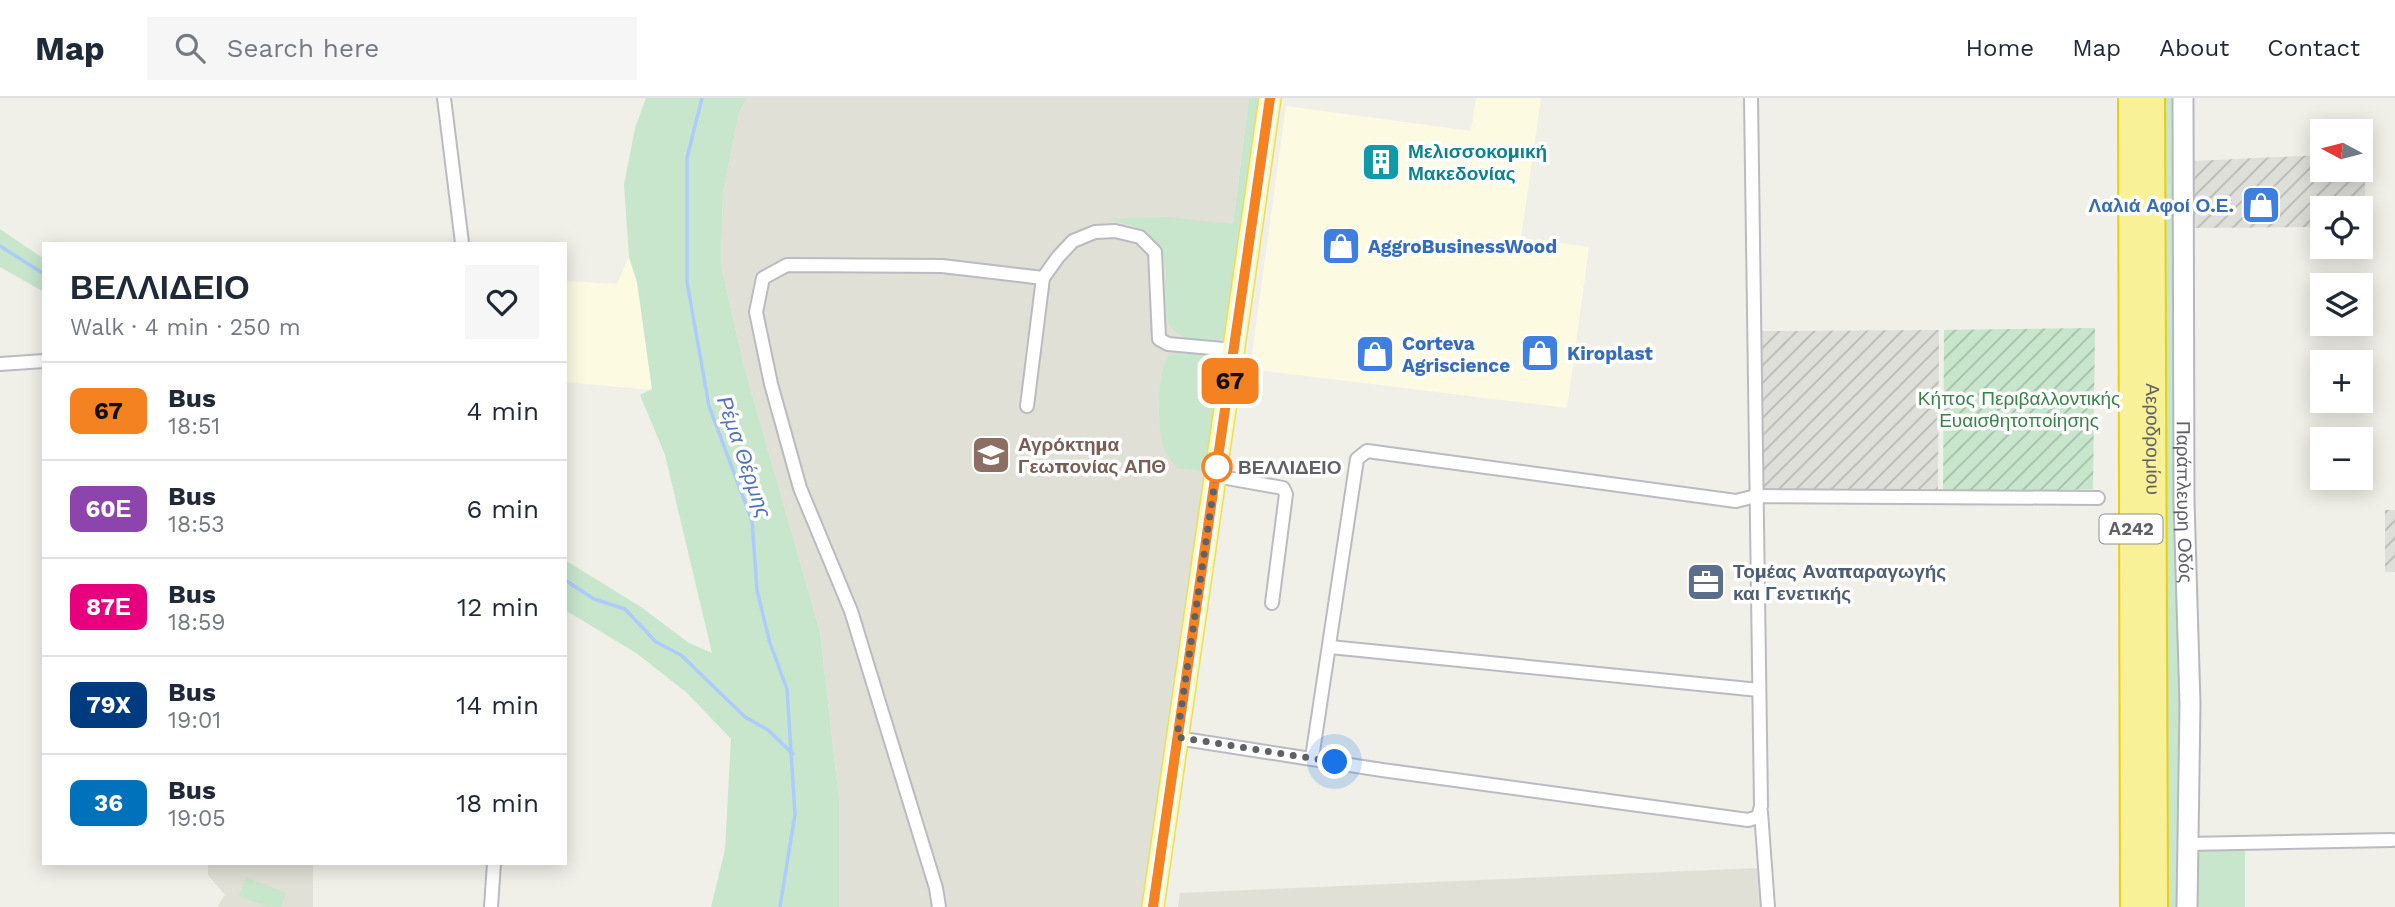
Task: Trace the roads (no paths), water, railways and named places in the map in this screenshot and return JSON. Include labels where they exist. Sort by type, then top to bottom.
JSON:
[{"type":"highway","name":"Αεροδρομίου","points":[[2131,98],[2133,907]]},
{"type":"highway","name":"Αεροδρομίου","points":[[2152,98],[2155,907]]},
{"type":"main road","points":[[1153,907],[1270,98]]},
{"type":"street","points":[[444,98],[462,242]]},
{"type":"street","points":[[1751,98],[1761,812],[1768,907]]},
{"type":"street","name":"Παράπλευρη Οδός","points":[[2183,98],[2185,502],[2190,704],[2187,907]]},
{"type":"street","points":[[1027,406],[1043,278],[1073,241],[1095,232],[1115,231],[1140,237],[1155,252],[1159,339],[1168,344],[1234,350]]},
{"type":"street","points":[[939,907],[936,888],[851,611],[800,488],[771,384],[756,312],[758,293],[763,278],[788,265],[942,266],[1043,278]]},
{"type":"street","points":[[0,364],[42,361]]},
{"type":"street","points":[[1312,758],[1357,459],[1367,451],[1736,501],[1755,496],[2098,498]]},
{"type":"street","points":[[1216,476],[1283,488],[1286,494],[1272,603]]},
{"type":"street","points":[[1330,647],[1759,690]]},
{"type":"street","points":[[1177,737],[1748,820],[1758,817],[1761,812]]},
{"type":"street","points":[[2187,844],[2392,840]]},
{"type":"street","points":[[491,907],[494,865]]},
{"type":"waterway","name":"Ρέμα Θέρμης","points":[[702,98],[687,158],[687,282],[709,406],[752,521],[757,590],[770,643],[787,689],[795,814],[780,907]]},
{"type":"waterway","points":[[0,246],[42,273]]},
{"type":"waterway","points":[[567,581],[594,599],[625,609],[656,642],[681,655],[745,717],[768,730],[793,754]]},
{"type":"place","name":"Μελισσοκομική Μακεδονίας","points":[[1381,162]]},
{"type":"place","name":"Λαλιά Αφοί Ο.Ε.","points":[[2261,205]]},
{"type":"place","name":"AggroBusinessWood","points":[[1341,246]]},
{"type":"place","name":"Kiroplast","points":[[1540,353]]},
{"type":"place","name":"Corteva Agriscience","points":[[1375,354]]},
{"type":"place","name":"Αγρόκτημα Γεωπονίας ΑΠΘ","points":[[991,455]]},
{"type":"place","name":"ΒΕΛΛΙΔΕΙΟ","points":[[1217,467]]},
{"type":"place","name":"Τομέας Αναπαραγωγής και Γενετικής","points":[[1706,582]]},
{"type":"park label","name":"Κήπος Περιβαλλοντικής Ευαισθητοποίησης","points":[[2019,409]]}]
